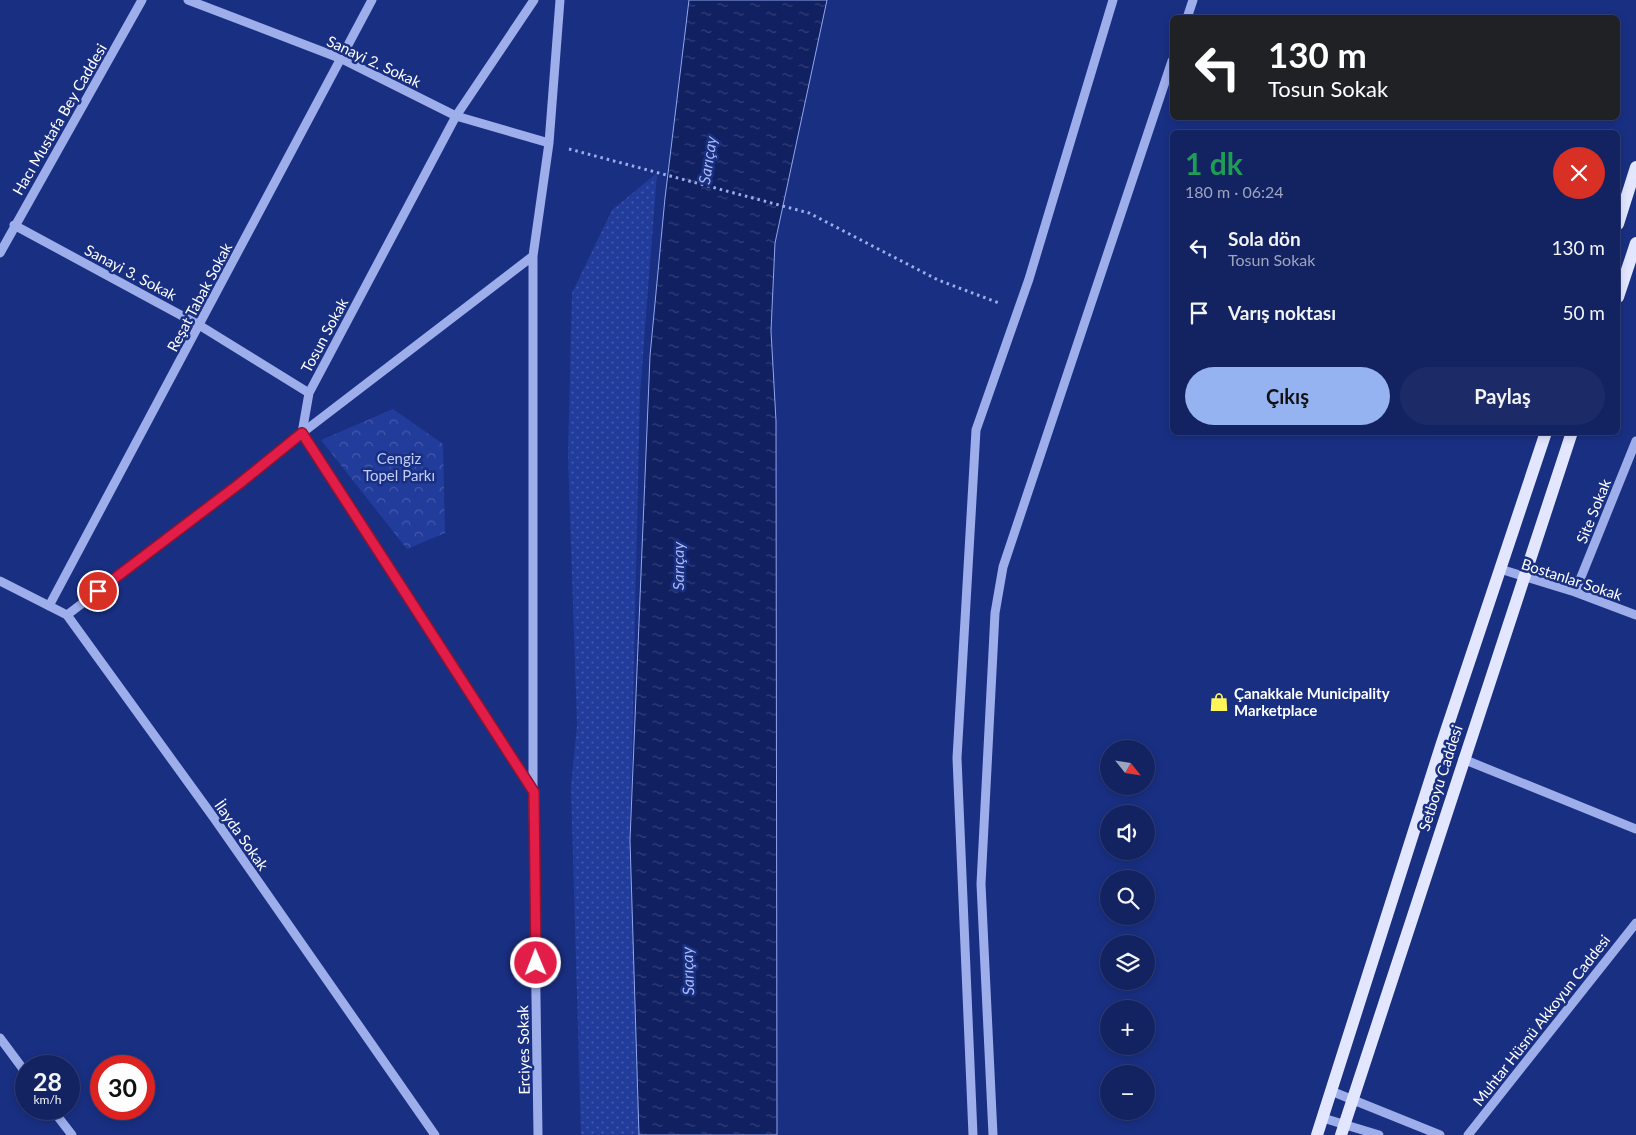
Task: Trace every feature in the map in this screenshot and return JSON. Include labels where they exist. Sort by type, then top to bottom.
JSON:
[{"type":"main road","points":[[1620,218],[1636,167]]},
{"type":"main road","points":[[1620,291],[1636,243]]},
{"type":"main road","name":"Setboyu Caddesi","points":[[1317,1135],[1442,743],[1545,435]]},
{"type":"main road","name":"Setboyu Caddesi","points":[[1343,1130],[1463,759],[1571,435]]},
{"type":"street","name":"Hacı Mustafa Bey Caddesi","points":[[0,252],[142,0]]},
{"type":"street","name":"Sanayi 2. Sokak","points":[[188,0],[342,59],[456,116],[549,143]]},
{"type":"street","name":"Reşat Tabak Sokak","points":[[49,606],[372,0]]},
{"type":"street","name":"Tosun Sokak","points":[[302,433],[309,393],[456,116],[534,0]]},
{"type":"street","name":"Erciyes Sokak","points":[[538,1135],[534,792],[534,256],[549,143],[560,0]]},
{"type":"street","points":[[973,1135],[958,748],[976,430],[1018,311],[1114,0]]},
{"type":"street","points":[[1188,15],[1193,0]]},
{"type":"street","points":[[993,1135],[981,884],[995,612],[1004,566],[1170,67]]},
{"type":"street","name":"Sanayi 3. Sokak","points":[[14,225],[199,325],[309,393]]},
{"type":"street","points":[[67,615],[534,256]]},
{"type":"street","points":[[302,433],[534,792]]},
{"type":"street","name":"Site Sokak","points":[[1575,592],[1636,441]]},
{"type":"street","name":"Bostanlar Sokak","points":[[1500,569],[1523,578],[1575,592],[1636,615]]},
{"type":"street","name":"İlayda Sokak","points":[[0,581],[67,615],[214,818],[435,1135]]},
{"type":"street","points":[[1463,759],[1636,829]]},
{"type":"street","name":"Muhtar Hüsnü Akkoyun Caddesi","points":[[1468,1135],[1636,923]]},
{"type":"street","points":[[0,1038],[15,1058]]},
{"type":"street","points":[[1331,1090],[1440,1135]]},
{"type":"street","points":[[1323,1118],[1343,1130],[1378,1135]]},
{"type":"street","points":[[60,1120],[72,1135]]},
{"type":"path","points":[[549,143],[669,177],[809,213],[938,280],[1018,311]]},
{"type":"green space","points":[[657,173],[640,394],[630,840],[639,1135],[581,1135],[571,787],[577,725],[568,455],[572,293],[612,210]]},
{"type":"green space","name":"Cengiz Topel Parkı","points":[[393,409],[443,444],[445,533],[407,549],[321,440]]},
{"type":"water","name":"Sarıçay","points":[[689,0],[827,0],[775,243],[771,331],[776,421],[777,1135],[639,1135],[630,840],[650,356],[665,198]]},
{"type":"place","name":"Çanakkale Municipality Marketplace","points":[[1219,702]]},
{"type":"route","points":[[98,591],[239,484],[302,433],[534,792],[536,963]]}]
